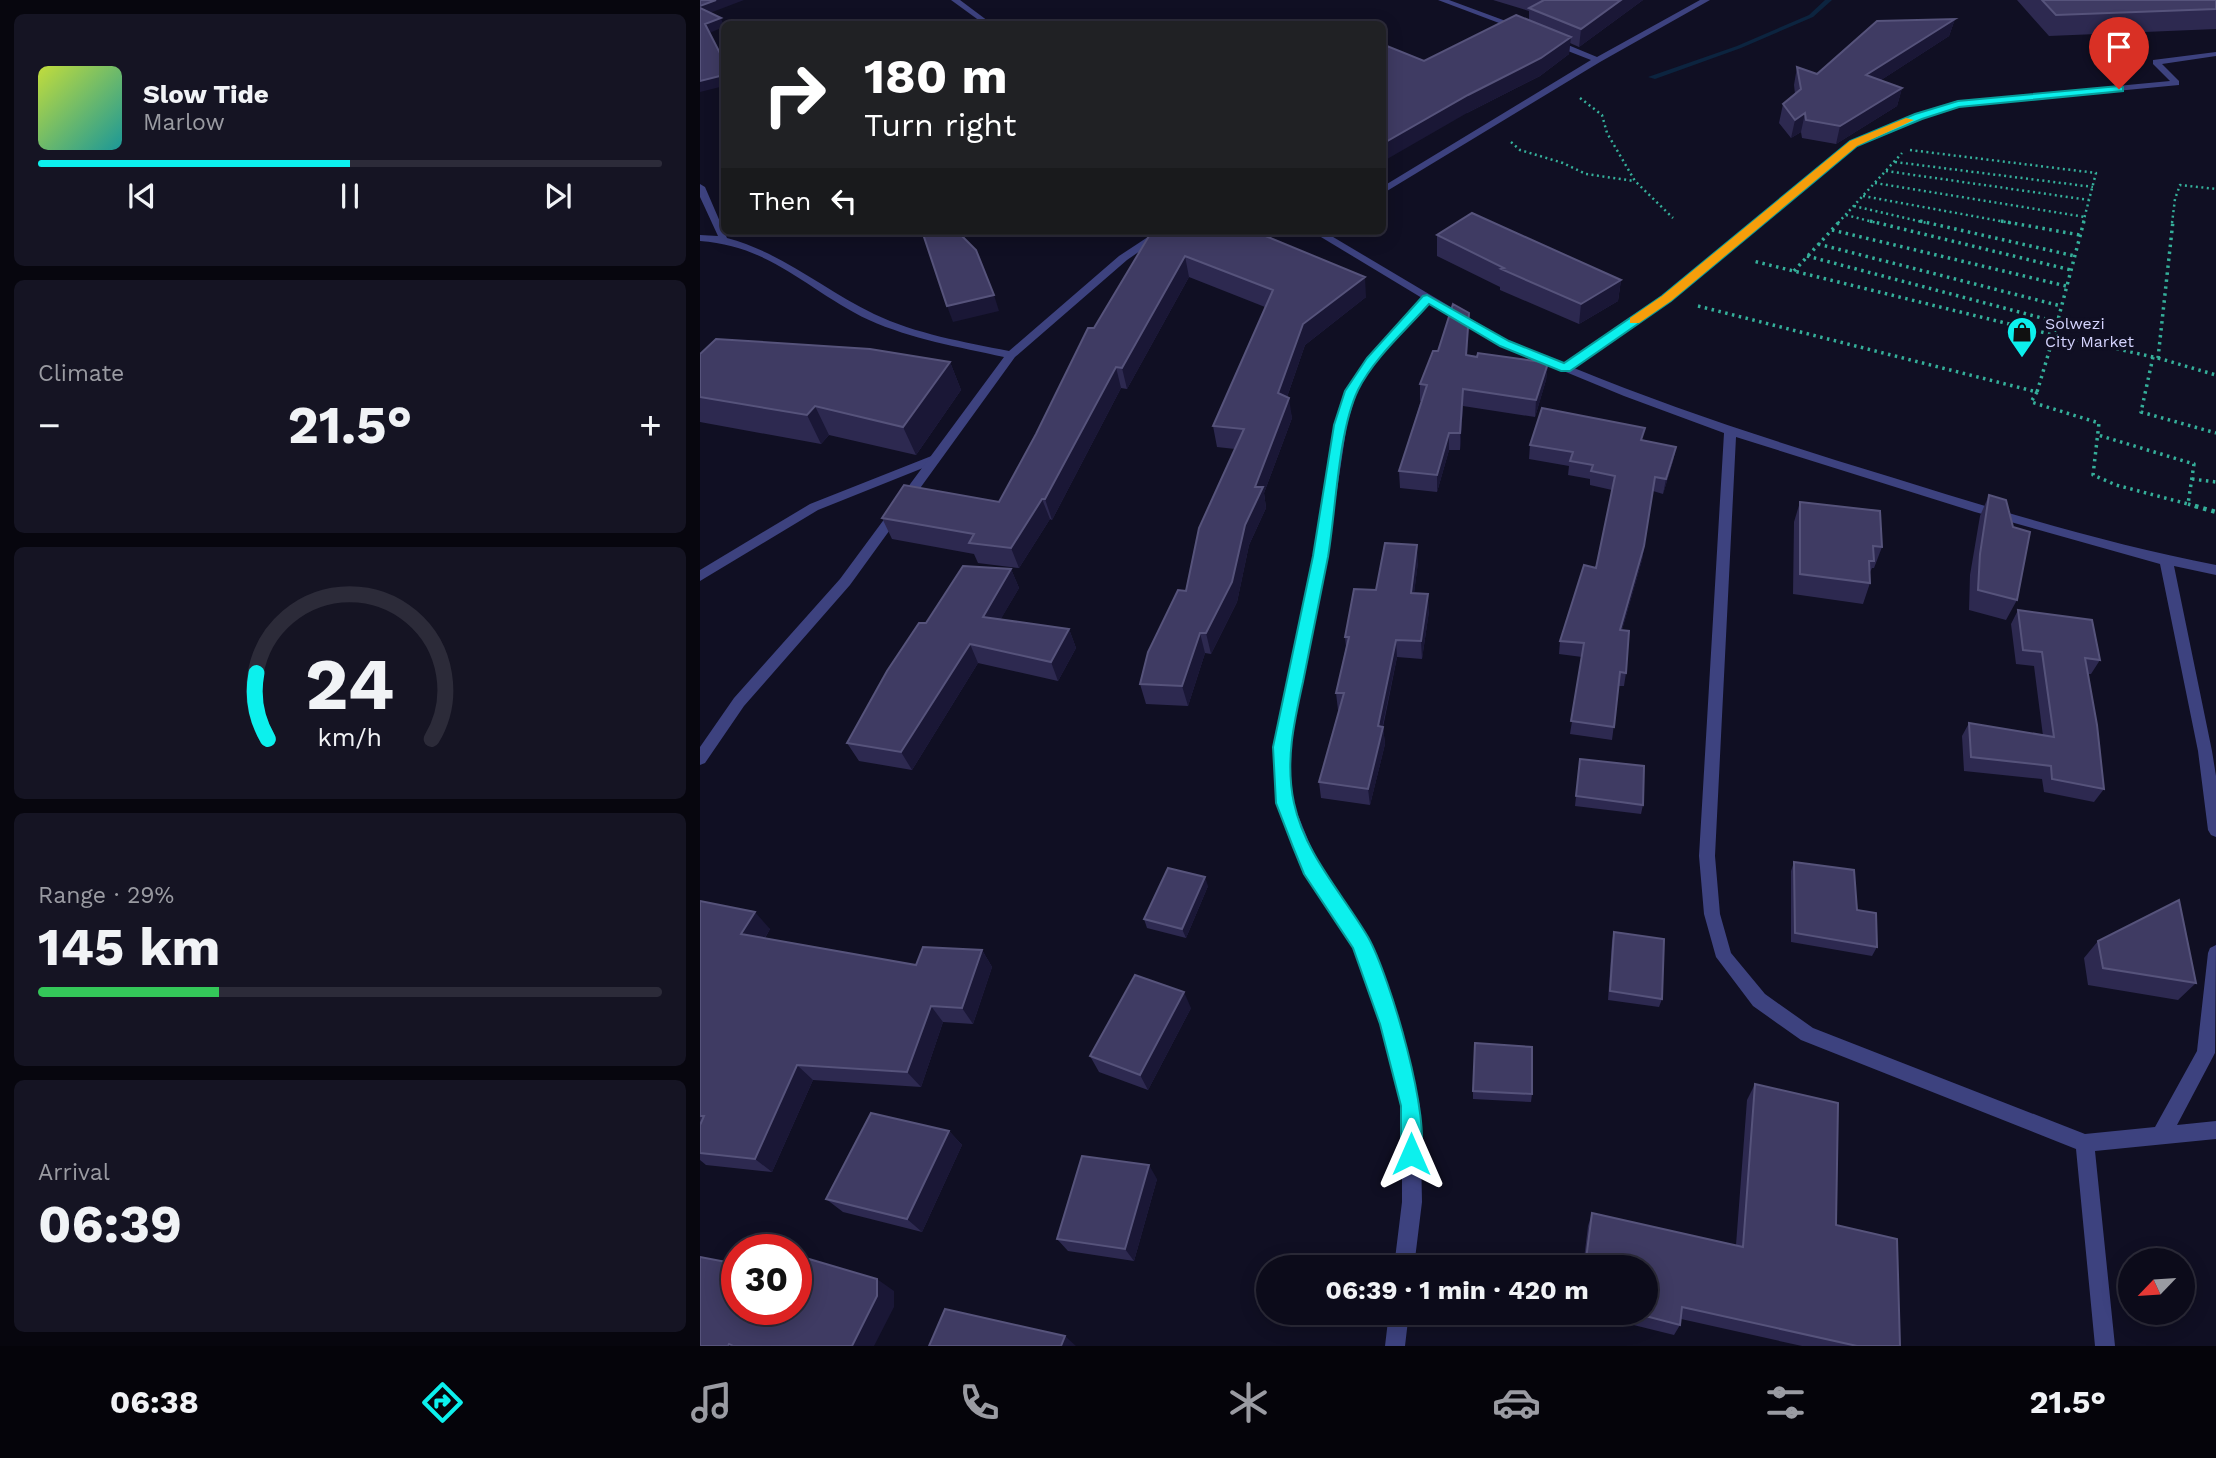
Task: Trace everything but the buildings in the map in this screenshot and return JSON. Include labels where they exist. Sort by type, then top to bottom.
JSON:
[{"type":"street","points":[[955,0],[984,21]]},
{"type":"street","points":[[1441,0],[1533,33]]},
{"type":"street","points":[[1386,189],[1597,60],[1706,0]]},
{"type":"street","points":[[1546,39],[1597,60]]},
{"type":"street","points":[[1566,368],[1667,298],[1853,144],[1958,104],[2176,83],[2156,62],[2216,54]]},
{"type":"street","points":[[700,187],[721,233]]},
{"type":"street","points":[[700,759],[739,702],[845,582],[1011,355],[1124,258],[1158,235]]},
{"type":"street","points":[[1323,235],[1504,343],[1731,431],[1979,509],[2166,560],[2216,570]]},
{"type":"street","points":[[700,238],[723,237],[755,248],[871,316],[927,338],[1011,355]]},
{"type":"street","points":[[1405,1255],[1412,1202],[1411,1106],[1390,1024],[1362,944],[1311,868],[1285,803],[1281,747],[1321,556],[1341,425],[1352,391],[1371,360],[1427,299]]},
{"type":"street","points":[[1731,431],[1707,856],[1712,914],[1724,957],[1759,1000],[1807,1034],[2085,1143],[2216,1130]]},
{"type":"street","points":[[700,576],[814,507],[934,459]]},
{"type":"street","points":[[2166,560],[2205,751],[2216,830]]},
{"type":"street","points":[[2161,1136],[2206,1053],[2216,953]]},
{"type":"street","points":[[2085,1143],[2105,1346]]},
{"type":"street","points":[[1395,1346],[1397,1325]]},
{"type":"path","points":[[1559,84],[1571,89],[1602,115],[1607,133],[1635,181],[1673,218]]},
{"type":"path","points":[[1485,130],[1510,141],[1520,150],[1563,163],[1586,174],[1635,181]]},
{"type":"path","points":[[1853,144],[2096,173],[2054,335],[2037,392],[2031,402],[2099,423],[2093,475],[2116,485],[2216,512]]},
{"type":"path","points":[[1794,271],[1906,150]]},
{"type":"path","points":[[1895,162],[2093,187]]},
{"type":"path","points":[[1886,172],[2089,200]]},
{"type":"path","points":[[1875,183],[2085,217]]},
{"type":"path","points":[[2216,189],[2180,184],[2175,200],[2156,357],[2141,412],[2216,433]]},
{"type":"path","points":[[1863,196],[2080,235]]},
{"type":"path","points":[[1854,206],[2075,256]]},
{"type":"path","points":[[1846,215],[2071,270]]},
{"type":"path","points":[[1832,230],[2066,286]]},
{"type":"path","points":[[1818,244],[2062,306]]},
{"type":"path","points":[[1721,253],[2054,335],[2156,357],[2216,375]]},
{"type":"path","points":[[1807,256],[2057,322]]},
{"type":"path","points":[[1667,298],[2037,392]]},
{"type":"path","points":[[2098,435],[2194,464],[2188,504]]},
{"type":"path","points":[[2192,479],[2216,482]]},
{"type":"waterway","points":[[1652,77],[1739,47],[1811,16],[1829,0]]},
{"type":"slow traffic","points":[[1634,321],[1667,298],[1853,144],[1910,120]]},
{"type":"place","name":"Solwezi City Market","points":[[2022,359]]},
{"type":"route","points":[[1411,1154],[1411,1106],[1390,1024],[1362,944],[1311,868],[1302,847],[1285,803],[1281,747],[1321,556],[1341,425],[1352,391],[1371,360],[1427,299],[1504,343],[1566,368],[1667,298],[1853,144],[1958,104],[2119,89]]}]
